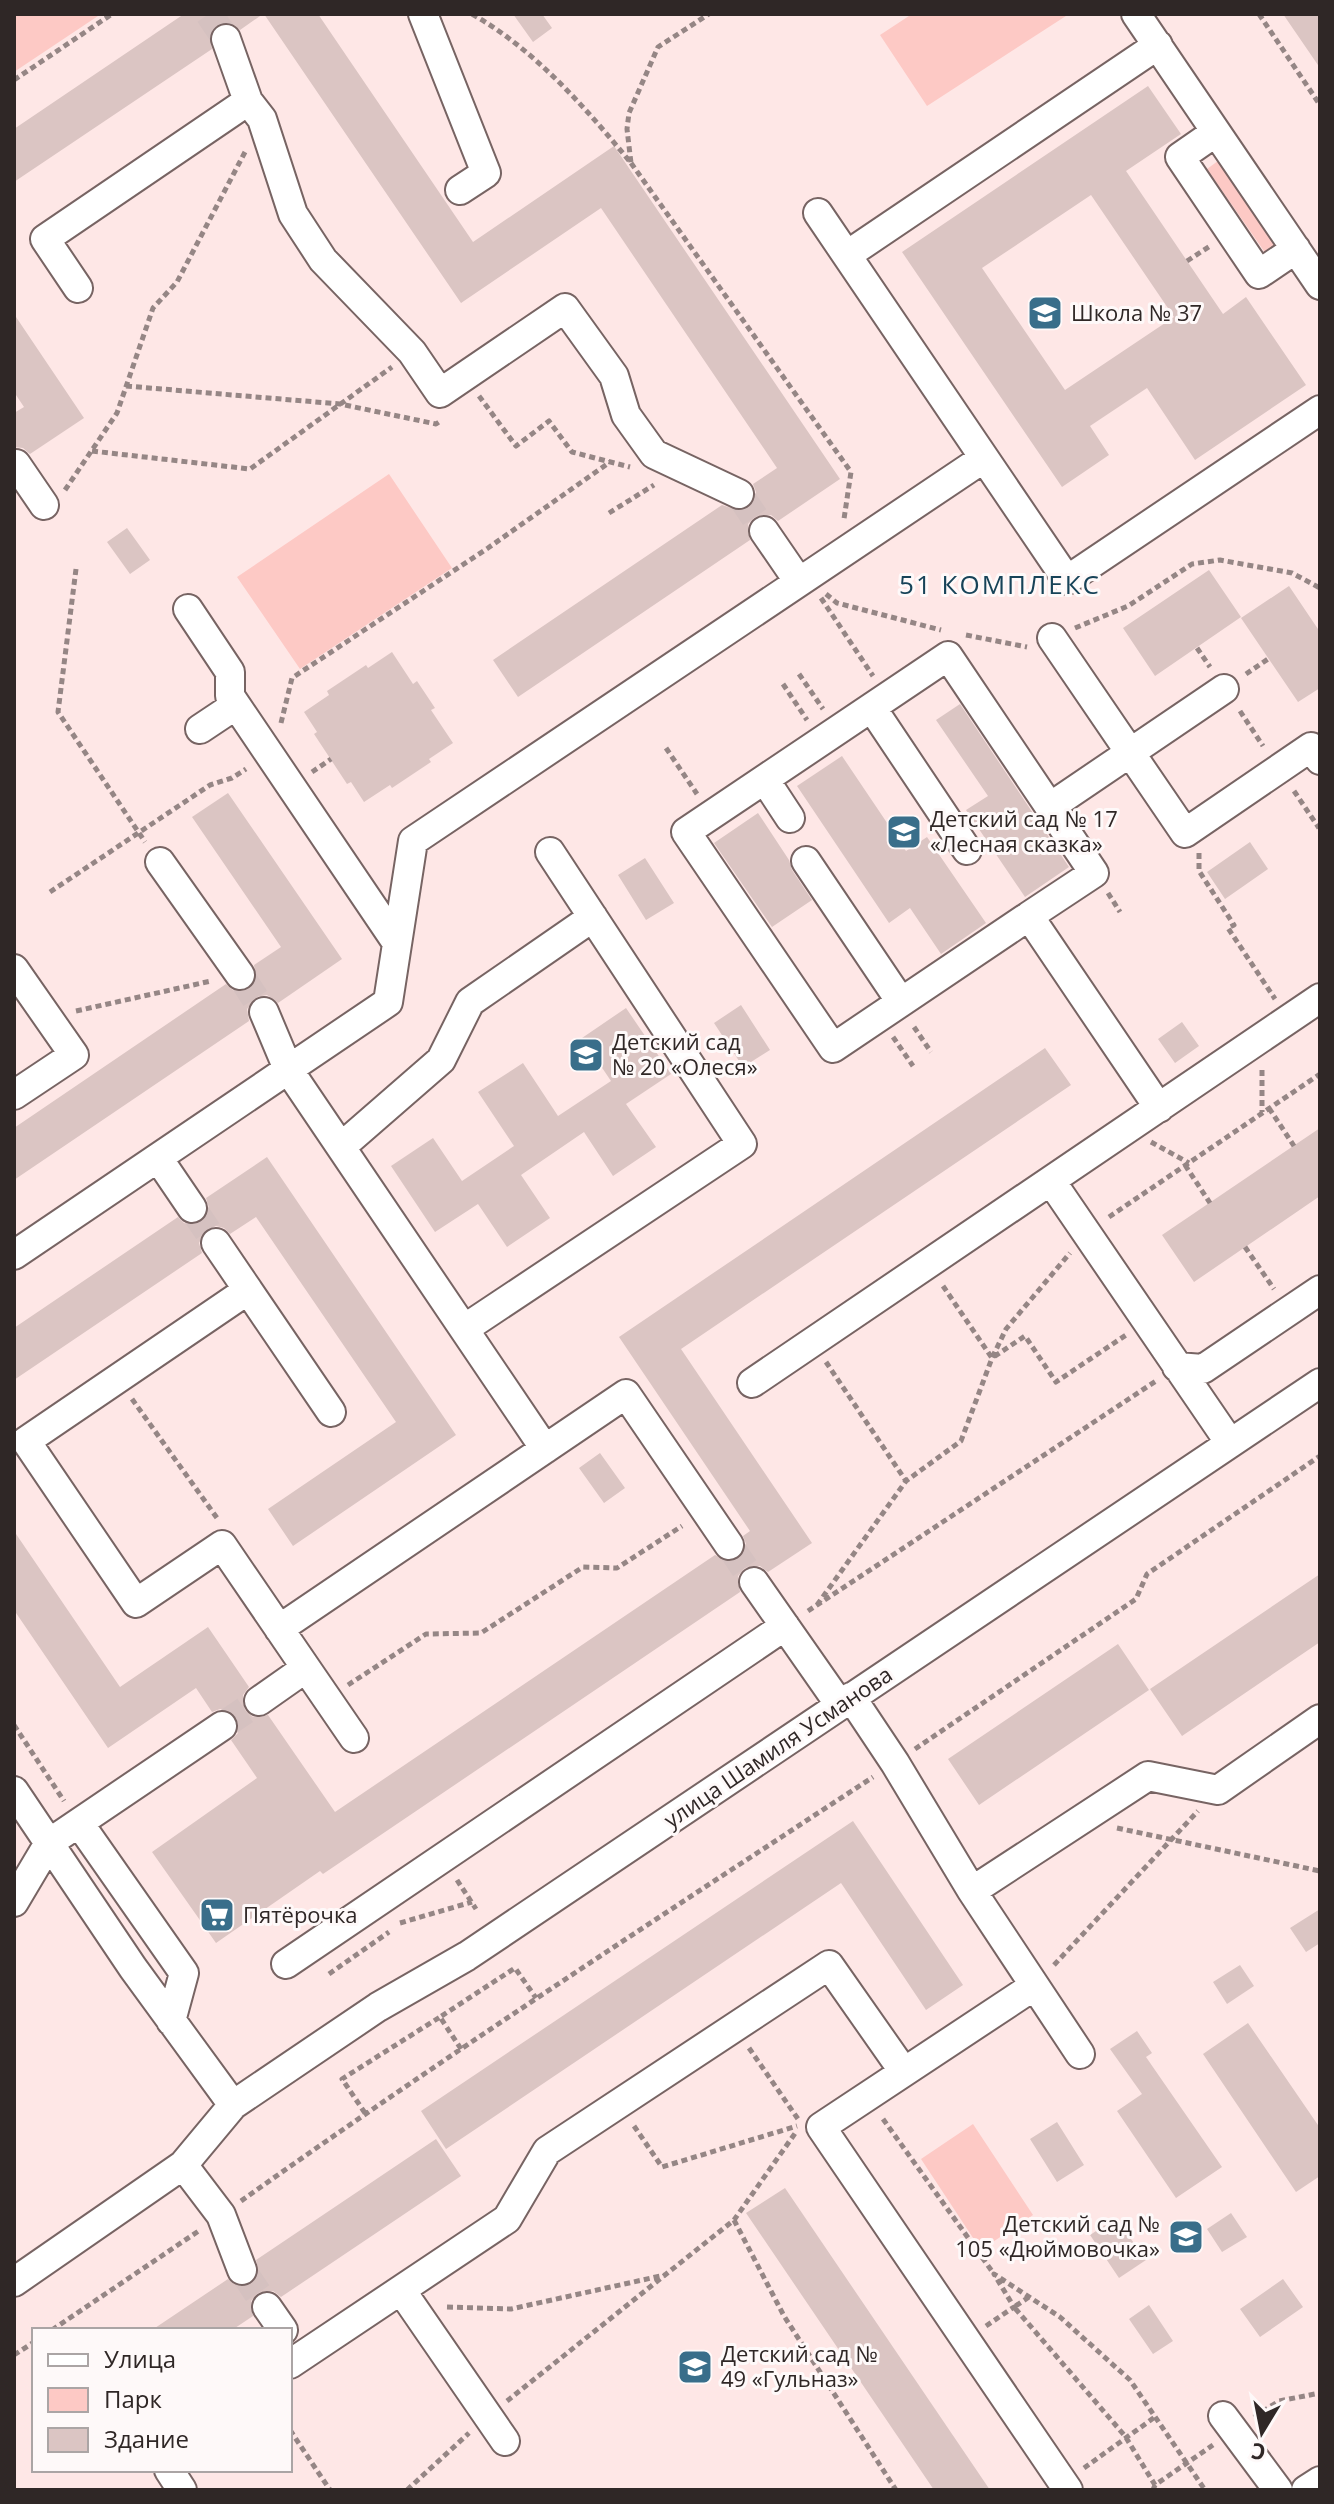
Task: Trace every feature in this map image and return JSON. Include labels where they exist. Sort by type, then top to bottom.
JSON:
[{"type":"street","points":[[423,14],[486,173],[460,190]]},
{"type":"street","points":[[1136,14],[1320,285]]},
{"type":"street","points":[[226,39],[293,214],[323,260],[412,352],[440,393],[565,308],[614,376],[626,415],[654,454],[739,494]]},
{"type":"street","points":[[847,255],[1158,45]]},
{"type":"street","points":[[78,288],[45,239],[255,110]]},
{"type":"street","points":[[1216,132],[1180,157],[1259,274],[1296,249]]},
{"type":"street","points":[[818,213],[1067,580],[1320,410]]},
{"type":"street","points":[[14,1255],[388,1002],[413,841],[984,458]]},
{"type":"street","points":[[16,464],[54,499]]},
{"type":"street","points":[[764,531],[803,580]]},
{"type":"street","points":[[188,609],[230,672],[230,696],[397,943]]},
{"type":"street","points":[[1052,638],[1185,833],[1311,747],[1320,760]]},
{"type":"street","points":[[948,656],[1094,873],[833,1048],[686,832],[880,702],[948,656]]},
{"type":"street","points":[[1050,807],[1224,689]]},
{"type":"street","points":[[880,702],[967,850]]},
{"type":"street","points":[[200,729],[236,705]]},
{"type":"street","points":[[765,780],[790,818]]},
{"type":"street","points":[[464,1329],[742,1144],[550,852]]},
{"type":"street","points":[[806,861],[901,1002]]},
{"type":"street","points":[[160,862],[240,975]]},
{"type":"street","points":[[1029,916],[1159,1108]]},
{"type":"street","points":[[341,1147],[441,1060],[470,1002],[593,917]]},
{"type":"street","points":[[14,969],[74,1055],[14,1095]]},
{"type":"street","points":[[752,1383],[1320,998]]},
{"type":"street","points":[[264,1012],[288,1069],[545,1449]]},
{"type":"street","points":[[158,1158],[192,1208]]},
{"type":"street","points":[[1051,1181],[1230,1443]]},
{"type":"street","points":[[216,1243],[331,1412]]},
{"type":"street","points":[[248,1290],[26,1441],[136,1603],[222,1545],[354,1738]]},
{"type":"street","points":[[1177,1367],[1203,1369],[1320,1290]]},
{"type":"street","name":"улица Шамиля Усманова","points":[[14,2282],[183,2165],[233,2105],[378,2007],[467,1956],[1230,1443],[1318,1388]]},
{"type":"street","points":[[279,1629],[626,1394],[729,1545]]},
{"type":"street","points":[[754,1582],[785,1626],[895,1763],[972,1891],[1080,2054]]},
{"type":"street","points":[[286,1964],[785,1626]]},
{"type":"street","points":[[259,1701],[306,1668]]},
{"type":"street","points":[[972,1891],[1148,1776],[1218,1790],[1320,1719]]},
{"type":"street","points":[[14,1902],[49,1843],[222,1726]]},
{"type":"street","points":[[14,1791],[171,2021],[233,2105]]},
{"type":"street","points":[[79,1823],[184,1973],[171,2021]]},
{"type":"street","points":[[293,2354],[406,2298],[507,2219],[547,2151],[829,1965],[904,2072]]},
{"type":"street","points":[[1034,1986],[821,2127],[1066,2487]]},
{"type":"street","points":[[183,2165],[221,2215],[242,2270]]},
{"type":"street","points":[[406,2298],[505,2441]]},
{"type":"street","points":[[1223,2416],[1278,2490]]},
{"type":"street","points":[[170,2472],[182,2490]]},
{"type":"street","points":[[1306,2490],[1320,2481]]},
{"type":"path","points":[[14,80],[112,14]]},
{"type":"path","points":[[472,14],[497,28],[582,103],[631,163],[851,472],[838,556]]},
{"type":"path","points":[[631,163],[627,129],[629,113],[658,47],[709,14]]},
{"type":"path","points":[[1259,14],[1320,105]]},
{"type":"path","points":[[54,499],[117,413],[153,308],[177,282],[255,110]]},
{"type":"path","points":[[91,451],[250,469],[412,352]]},
{"type":"path","points":[[126,386],[340,404]]},
{"type":"path","points":[[485,405],[516,446],[549,421],[572,452],[638,470]]},
{"type":"path","points":[[50,892],[210,785],[232,778],[274,750],[292,678],[488,548],[610,462]]},
{"type":"path","points":[[609,513],[682,467]]},
{"type":"path","points":[[76,569],[58,712],[160,862]]},
{"type":"path","points":[[803,580],[880,702]]},
{"type":"path","points":[[799,674],[830,736]]},
{"type":"path","points":[[783,684],[830,736]]},
{"type":"path","points":[[666,748],[711,816]]},
{"type":"path","points":[[1279,769],[1319,828]]},
{"type":"path","points":[[1185,833],[1201,856],[1199,871],[1234,925],[1228,928],[1277,1002]]},
{"type":"path","points":[[48,1017],[240,975]]},
{"type":"path","points":[[1261,1038],[1262,1113]]},
{"type":"path","points":[[817,1605],[906,1481],[961,1441],[1006,1329],[1087,1233],[1320,1074]]},
{"type":"path","points":[[1269,1108],[1294,1146]]},
{"type":"path","points":[[1127,1129],[1187,1164],[1210,1203]]},
{"type":"path","points":[[1245,1247],[1289,1311]]},
{"type":"path","points":[[928,1264],[992,1358]]},
{"type":"path","points":[[992,1358],[1025,1336],[1056,1382],[1146,1321]]},
{"type":"path","points":[[812,1343],[906,1481]]},
{"type":"path","points":[[785,1626],[1177,1367]]},
{"type":"path","points":[[117,1379],[223,1527],[222,1545]]},
{"type":"path","points":[[55,2328],[365,2113],[895,1763],[1136,1599],[1147,1574],[1320,1456]]},
{"type":"path","points":[[327,1699],[426,1634],[481,1633],[583,1567],[617,1568],[706,1511]]},
{"type":"path","points":[[14,1725],[79,1823]]},
{"type":"path","points":[[1034,1986],[1218,1790]]},
{"type":"path","points":[[1080,1821],[1320,1871]]},
{"type":"path","points":[[443,1860],[476,1909]]},
{"type":"path","points":[[329,1974],[403,1921],[472,1902]]},
{"type":"path","points":[[365,2113],[342,2079],[514,1966],[536,1998]]},
{"type":"path","points":[[440,2017],[461,2049]]},
{"type":"path","points":[[735,2027],[802,2125]]},
{"type":"path","points":[[867,2097],[994,2274],[1014,2307],[1125,2436],[1155,2485]]},
{"type":"path","points":[[619,2103],[662,2167],[802,2125]]},
{"type":"path","points":[[407,2490],[488,2416],[734,2220],[802,2125]]},
{"type":"path","points":[[734,2220],[784,2316],[896,2490]]},
{"type":"path","points":[[406,2298],[511,2309],[666,2274]]},
{"type":"path","points":[[994,2274],[1060,2317],[1130,2380],[1205,2490]]},
{"type":"path","points":[[966,2339],[1029,2297]]},
{"type":"path","points":[[14,2355],[32,2343]]},
{"type":"path","points":[[1066,2487],[1125,2436],[1155,2417]]},
{"type":"path","points":[[292,2433],[330,2490]]},
{"type":"green space","points":[[14,14],[101,14],[14,72]]},
{"type":"green space","points":[[912,14],[1069,14],[927,106],[880,35]]},
{"type":"green space","points":[[1222,158],[1281,243],[1266,254],[1207,169]]},
{"type":"green space","points":[[389,474],[452,568],[300,669],[237,577]]},
{"type":"green space","points":[[973,2124],[1033,2215],[981,2250],[921,2159]]},
{"type":"building","points":[[184,14],[263,14],[240,30],[230,23],[220,23],[210,35],[212,49],[14,182],[14,129]]},
{"type":"building","points":[[264,14],[318,14],[473,242],[614,146],[840,479],[778,521],[771,515],[755,517],[748,524],[750,540],[518,697],[493,660],[722,505],[740,511],[748,508],[755,500],[753,484],[777,468],[601,208],[461,303]]},
{"type":"building","points":[[513,14],[542,14],[552,28],[533,42]]},
{"type":"building","points":[[1283,14],[1320,14],[1320,68]]},
{"type":"building","points":[[1148,86],[1181,134],[1126,171],[1223,314],[1246,297],[1306,385],[1195,460],[1147,388],[1090,426],[1109,455],[1062,487],[902,252]],"holes":[[[1091,195],[1174,317],[1065,390],[982,268]]]},
{"type":"building","points":[[14,314],[84,418],[30,454],[23,448],[14,447],[14,413],[24,407],[14,392]]},
{"type":"building","points":[[127,528],[150,560],[130,574],[107,542]]},
{"type":"building","points":[[1209,570],[1241,617],[1155,676],[1123,628]]},
{"type":"building","points":[[1289,586],[1320,632],[1320,688],[1298,702],[1241,618]]},
{"type":"building","points":[[392,652],[413,684],[417,681],[435,708],[431,710],[453,743],[392,788],[390,785],[364,802],[351,782],[347,784],[314,734],[317,732],[304,712],[329,695],[327,691]]},
{"type":"building","points":[[960,704],[1069,867],[1025,897],[966,810],[988,796],[936,720]]},
{"type":"building","points":[[842,756],[906,851],[927,837],[986,923],[941,954],[910,908],[889,923],[797,786]]},
{"type":"building","points":[[228,793],[342,959],[278,1003],[267,995],[257,997],[247,1009],[249,1021],[14,1180],[14,1128],[226,984],[234,991],[249,989],[256,981],[254,965],[281,947],[192,817]]},
{"type":"building","points":[[758,813],[812,900],[772,927],[714,843]]},
{"type":"building","points":[[1250,842],[1268,869],[1225,899],[1207,872]]},
{"type":"building","points":[[645,858],[674,903],[646,920],[618,875]]},
{"type":"building","points":[[741,1005],[770,1050],[743,1067],[714,1023]]},
{"type":"building","points":[[626,1008],[671,1074],[626,1104],[656,1147],[613,1176],[584,1132],[521,1175],[550,1218],[507,1247],[478,1204],[435,1232],[391,1166],[433,1138],[462,1181],[514,1146],[478,1092],[523,1063],[558,1116],[611,1081],[582,1038]]},
{"type":"building","points":[[1182,1022],[1199,1046],[1175,1063],[1158,1039]]},
{"type":"building","points":[[1045,1048],[1071,1085],[681,1349],[812,1543],[768,1572],[760,1566],[745,1568],[738,1576],[740,1592],[216,1943],[152,1852],[257,1778],[231,1740],[238,1733],[236,1717],[229,1710],[212,1712],[196,1688],[108,1748],[14,1610],[14,1531],[120,1687],[208,1627],[249,1687],[243,1695],[245,1710],[253,1717],[268,1715],[335,1812],[715,1555],[730,1562],[739,1559],[746,1544],[743,1536],[750,1531],[619,1337]]},
{"type":"building","points":[[1320,1128],[1320,1196],[1194,1282],[1162,1235]]},
{"type":"building","points":[[267,1157],[456,1435],[293,1546],[268,1509],[396,1422],[256,1217],[230,1234],[216,1226],[206,1229],[199,1243],[202,1253],[14,1380],[14,1328],[178,1217],[192,1225],[202,1222],[209,1208],[206,1198]]},
{"type":"building","points":[[600,1453],[625,1488],[604,1503],[579,1468]]},
{"type":"building","points":[[1320,1574],[1320,1642],[1182,1736],[1150,1689]]},
{"type":"building","points":[[1118,1644],[1149,1690],[979,1805],[948,1759]]},
{"type":"building","points":[[853,1821],[963,1985],[926,2010],[841,1883],[446,2149],[421,2111]]},
{"type":"building","points":[[1320,1909],[1320,1943],[1306,1952],[1290,1928]]},
{"type":"building","points":[[1240,1965],[1254,1986],[1227,2004],[1213,1982]]},
{"type":"building","points":[[1248,2023],[1320,2128],[1320,2176],[1296,2192],[1203,2054]]},
{"type":"building","points":[[1137,2031],[1152,2053],[1146,2057],[1222,2167],[1176,2198],[1117,2111],[1142,2094],[1110,2049]]},
{"type":"building","points":[[1057,2122],[1084,2165],[1057,2182],[1030,2139]]},
{"type":"building","points":[[436,2139],[461,2176],[281,2297],[273,2291],[258,2293],[251,2301],[253,2316],[235,2328],[155,2328],[228,2279],[239,2287],[249,2286],[259,2273],[256,2260]]},
{"type":"building","points":[[785,2188],[990,2490],[934,2490],[746,2213]]},
{"type":"building","points":[[1231,2213],[1247,2237],[1222,2252],[1207,2229]]},
{"type":"building","points":[[1116,2218],[1146,2260],[1119,2278],[1090,2235]]},
{"type":"building","points":[[1283,2279],[1303,2307],[1260,2337],[1240,2309]]},
{"type":"building","points":[[1149,2305],[1173,2341],[1153,2354],[1129,2319]]},
{"type":"tunnel","points":[[209,14],[226,39]]},
{"type":"tunnel","points":[[739,494],[764,531]]},
{"type":"tunnel","points":[[240,975],[264,1012]]},
{"type":"tunnel","points":[[192,1208],[216,1243]]},
{"type":"tunnel","points":[[729,1545],[754,1582]]},
{"type":"tunnel","points":[[222,1726],[259,1701]]},
{"type":"tunnel","points":[[242,2270],[267,2307]]},
{"type":"place","name":"Школа № 37","points":[[1045,313]]},
{"type":"place","name":"Детский сад № 17 «Лесная сказка»","points":[[904,832]]},
{"type":"place","name":"Детский сад № 20 «Олеся»","points":[[586,1055]]},
{"type":"place","name":"Пятёрочка","points":[[217,1915]]},
{"type":"place","name":"Детский сад № 105 «Дюймовочка»","points":[[1186,2237]]},
{"type":"place","name":"Детский сад № 49 «Гульназ»","points":[[695,2367]]},
{"type":"district","name":"51 КОМПЛЕКС","points":[[1000,585]]}]
